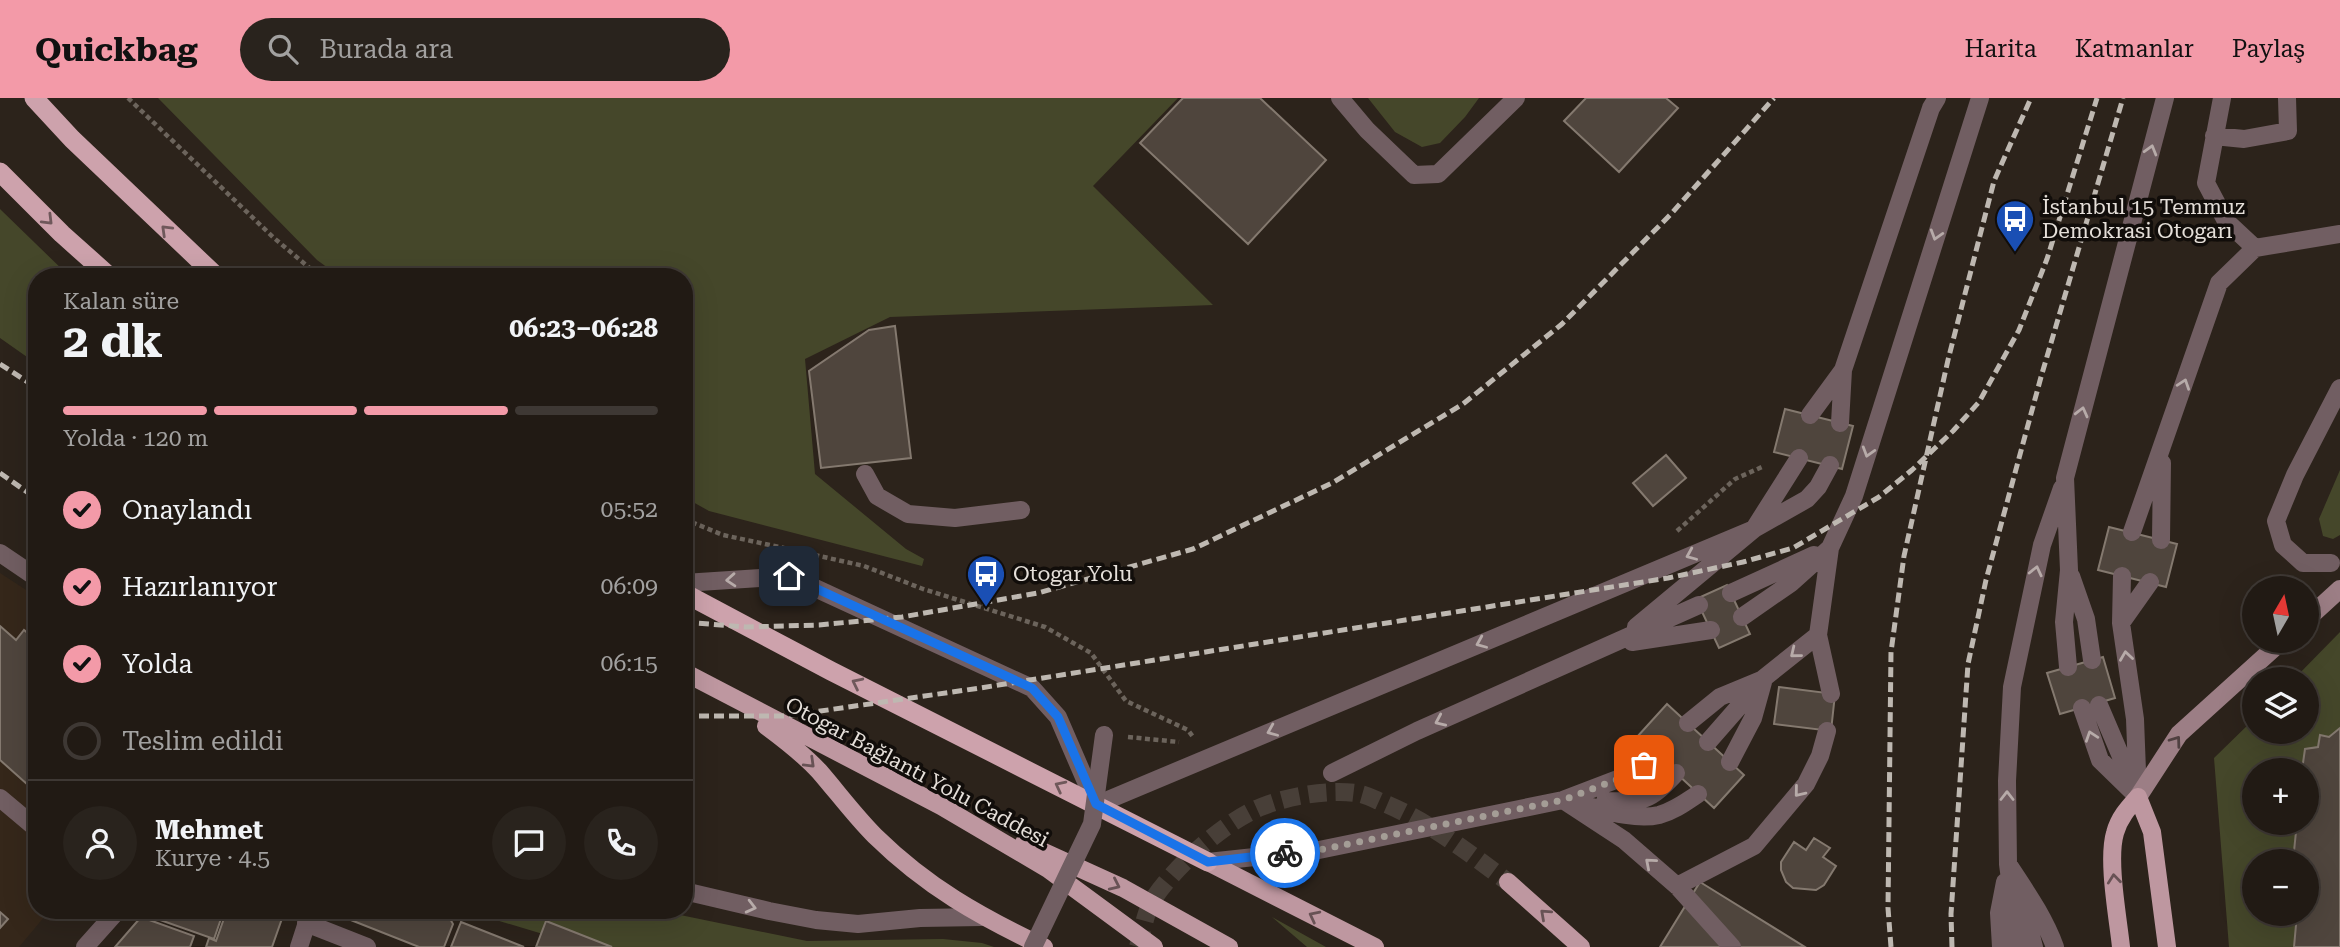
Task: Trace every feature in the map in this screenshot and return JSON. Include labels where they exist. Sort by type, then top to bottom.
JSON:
[{"type":"highway","points":[[34,98],[72,139],[208,268]]},
{"type":"highway","points":[[0,172],[99,268]]},
{"type":"highway","points":[[693,598],[831,671],[1208,862]]},
{"type":"main road","points":[[2319,608],[2340,589]]},
{"type":"main road","points":[[2121,947],[2113,862],[2114,835],[2122,815],[2138,797],[2179,734],[2269,653]]},
{"type":"main road","name":"Otogar Bağlantı Yolu Caddesi","points":[[693,678],[941,806],[1048,869],[1154,947]]},
{"type":"main road","points":[[718,691],[788,742],[818,770],[875,836],[917,874],[982,917],[1044,947]]},
{"type":"main road","points":[[2138,797],[2152,832],[2167,947]]},
{"type":"main road","points":[[941,806],[1123,888],[1229,947]]},
{"type":"main road","points":[[1208,862],[1375,947]]},
{"type":"main road","points":[[1508,882],[1581,947]]},
{"type":"street","points":[[1340,98],[1367,130],[1414,174],[1438,174],[1516,98]]},
{"type":"street","points":[[1840,423],[1843,370],[1931,108],[1937,98]]},
{"type":"street","points":[[1831,694],[1818,635],[1830,548],[1854,496],[1980,98]]},
{"type":"street","points":[[2019,947],[2008,864],[2007,781],[2012,687],[2042,545],[2065,478],[2165,98]]},
{"type":"street","points":[[2222,98],[2206,183],[2226,221],[2255,248]]},
{"type":"street","points":[[2214,136],[2244,139],[2288,131],[2287,98]]},
{"type":"street","points":[[2132,532],[2219,283],[2255,248],[2340,234]]},
{"type":"street","points":[[1810,415],[1843,370]]},
{"type":"street","points":[[2331,563],[2303,563],[2283,545],[2276,521],[2295,475],[2340,388]]},
{"type":"street","points":[[2161,540],[2162,449]]},
{"type":"street","points":[[1615,645],[1754,529],[1796,463]]},
{"type":"street","points":[[693,582],[789,576],[1032,688],[1058,717],[1096,804],[1754,529],[1807,499],[1818,487],[1830,466]]},
{"type":"street","points":[[864,474],[877,496],[908,514],[954,518],[1021,510]]},
{"type":"street","points":[[2065,478],[2069,570],[2064,622],[2068,667]]},
{"type":"street","points":[[1731,593],[1830,548]]},
{"type":"street","points":[[1742,617],[1791,583],[1830,548]]},
{"type":"street","points":[[0,553],[28,572]]},
{"type":"street","points":[[2069,570],[2085,619],[2092,660]]},
{"type":"street","points":[[2122,576],[2121,623],[2135,719],[2138,797]]},
{"type":"street","points":[[2121,623],[2150,582]]},
{"type":"street","points":[[1332,773],[1417,731],[1615,645],[1699,605]]},
{"type":"street","points":[[1615,645],[1711,630]]},
{"type":"street","points":[[1708,741],[1764,678],[1818,635]]},
{"type":"street","points":[[1688,723],[1720,696],[1764,678]]},
{"type":"street","points":[[1730,762],[1753,718],[1764,678]]},
{"type":"street","points":[[2090,707],[2138,797]]},
{"type":"street","points":[[1677,886],[1754,846],[1805,784],[1820,756],[1826,731]]},
{"type":"street","points":[[1033,947],[1093,824],[1104,735]]},
{"type":"street","points":[[1208,862],[1319,850],[1563,800],[1631,774],[1657,755]]},
{"type":"street","points":[[1563,800],[1639,801],[1656,794],[1676,773]]},
{"type":"street","points":[[1563,800],[1630,814],[1657,815],[1678,808],[1698,794]]},
{"type":"street","points":[[0,799],[28,822]]},
{"type":"street","points":[[1563,800],[1624,839],[1677,886],[1732,947]]},
{"type":"street","points":[[2001,947],[1999,913],[2008,864]]},
{"type":"street","points":[[2008,864],[2022,900],[2034,947]]},
{"type":"street","points":[[2008,864],[2034,903],[2055,947]]},
{"type":"street","points":[[693,893],[816,920],[858,924],[920,918],[982,917]]},
{"type":"street","points":[[85,947],[110,919]]},
{"type":"street","points":[[299,947],[308,919]]},
{"type":"street","points":[[313,919],[368,947]]},
{"type":"path","points":[[128,98],[274,238],[310,268]]},
{"type":"path","points":[[1676,532],[1735,479],[1763,467],[1796,463]]},
{"type":"path","points":[[693,523],[723,535],[789,549]]},
{"type":"path","points":[[802,552],[864,566],[923,589],[1045,627],[1091,653],[1126,701],[1188,730],[1197,743],[1104,735]]},
{"type":"shaded area","points":[[0,573],[28,591],[28,919],[42,919],[19,947],[0,947]]},
{"type":"green space","points":[[158,98],[1178,98],[1093,186],[1213,305],[890,317],[805,359],[815,474],[906,549],[924,559],[922,566],[709,511],[693,502],[693,268],[328,268],[317,260]]},
{"type":"green space","points":[[1368,98],[1479,98],[1440,143],[1422,147],[1395,132]]},
{"type":"green space","points":[[0,209],[61,268],[28,268],[28,358],[0,338]]},
{"type":"green space","points":[[2340,470],[2340,535],[2333,539],[2323,536],[2319,519]]},
{"type":"green space","points":[[2340,632],[2340,947],[2229,947],[2214,758],[2242,731],[2242,744],[2319,744],[2319,667],[2306,667]]},
{"type":"green space","points":[[1272,917],[1326,947],[1307,947]]},
{"type":"green space","points":[[693,918],[807,941],[943,939],[994,947],[586,947],[493,919]]},
{"type":"building","points":[[1183,98],[1260,98],[1326,160],[1248,244],[1140,143]]},
{"type":"building","points":[[1586,98],[1666,98],[1678,108],[1619,172],[1564,121]]},
{"type":"building","points":[[895,326],[911,458],[821,468],[809,371],[869,330]]},
{"type":"building","points":[[1785,409],[1853,426],[1842,469],[1774,452]]},
{"type":"building","points":[[1666,455],[1686,478],[1653,506],[1633,483]]},
{"type":"building","points":[[2109,527],[2177,544],[2166,587],[2098,570]]},
{"type":"building","points":[[1727,585],[1750,634],[1719,648],[1696,599]]},
{"type":"building","points":[[0,626],[16,640],[24,630],[28,633],[28,785],[0,760]]},
{"type":"building","points":[[2103,657],[2115,698],[2060,714],[2047,673]]},
{"type":"building","points":[[1779,687],[1835,694],[1831,731],[1774,724]]},
{"type":"building","points":[[1667,704],[1744,775],[1714,808],[1637,737]]},
{"type":"building","points":[[2340,728],[2340,947],[2294,947],[2296,926],[2319,926],[2319,849],[2294,849],[2296,835],[2319,835],[2319,758],[2304,758],[2305,749],[2318,747],[2320,735],[2329,737]]},
{"type":"building","points":[[1814,838],[1830,848],[1823,857],[1836,866],[1824,885],[1816,890],[1793,888],[1786,882],[1781,862],[1794,842],[1806,850]]},
{"type":"building","points":[[1700,882],[1805,947],[1660,947]]},
{"type":"building","points":[[0,912],[8,919],[0,928]]},
{"type":"building","points":[[139,919],[147,919],[194,936],[190,947],[115,947]]},
{"type":"building","points":[[157,919],[221,919],[214,939]]},
{"type":"building","points":[[224,919],[282,919],[272,947],[206,947],[209,938],[216,941]]},
{"type":"building","points":[[348,919],[450,919],[453,924],[444,947],[419,947]]},
{"type":"building","points":[[546,921],[612,947],[536,947]]},
{"type":"building","points":[[461,922],[524,947],[451,947]]},
{"type":"tunnel","points":[[1138,947],[1152,901],[1186,860],[1231,823],[1261,807],[1297,796],[1350,792],[1370,797],[1434,829],[1508,882]]},
{"type":"railway","points":[[693,623],[746,627],[819,625],[902,617],[1038,593],[1193,549],[1332,483],[1463,404],[1562,324],[1671,214],[1774,98]]},
{"type":"railway","points":[[1891,947],[1888,908],[1891,652],[1904,556],[1948,360],[1994,181],[2031,98]]},
{"type":"railway","points":[[693,716],[786,716],[980,688],[1668,578],[1793,548],[1879,497],[1912,470],[1979,402],[2019,330],[2047,259],[2097,98]]},
{"type":"railway","points":[[1952,947],[1951,914],[1968,664],[1986,580],[2041,377],[2123,98]]},
{"type":"railway","points":[[0,364],[28,382]]},
{"type":"railway","points":[[0,473],[28,493]]},
{"type":"way so far","points":[[1285,853],[1319,850],[1563,800],[1599,788],[1644,765]]},
{"type":"place","name":"İstanbul 15 Temmuz Demokrasi Otogarı","points":[[2015,253]]},
{"type":"place","name":"Otogar Yolu","points":[[986,608]]},
{"type":"route","points":[[789,576],[1032,688],[1058,717],[1096,804],[1208,862],[1285,853]]}]
